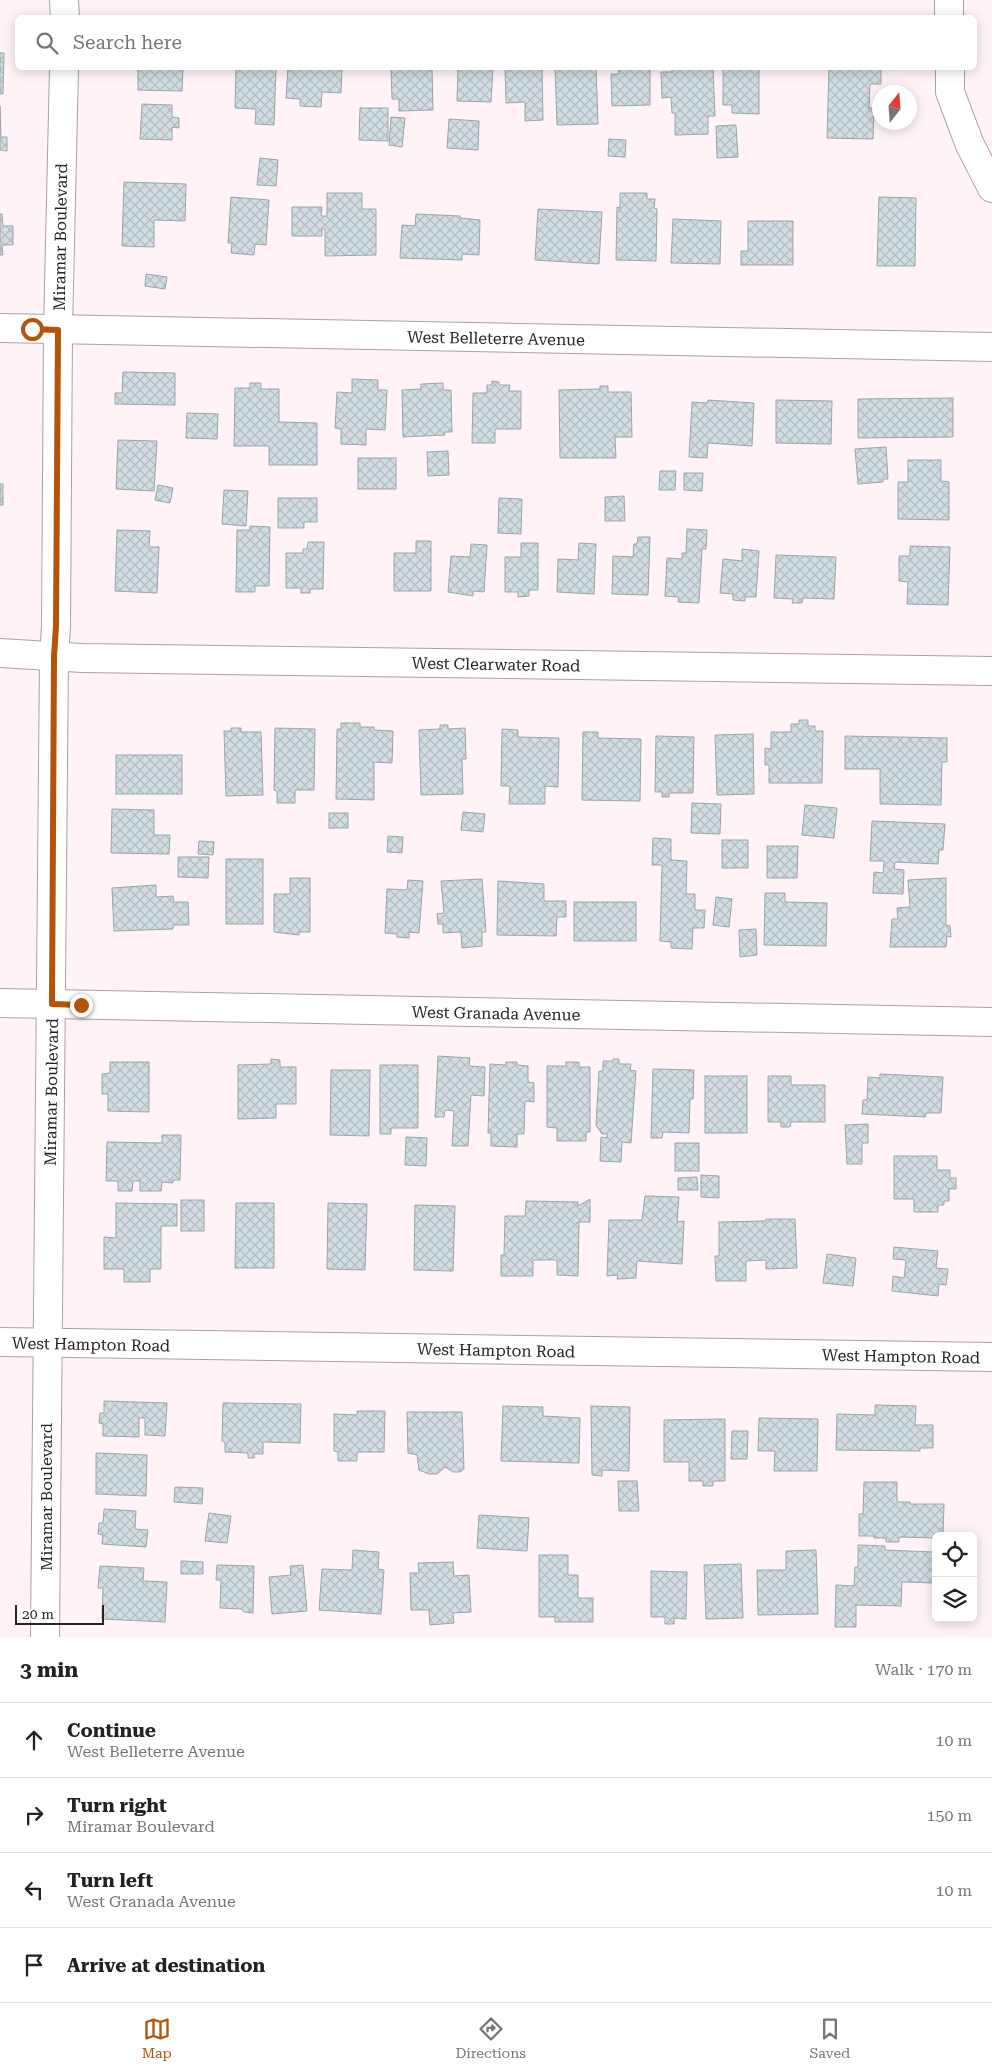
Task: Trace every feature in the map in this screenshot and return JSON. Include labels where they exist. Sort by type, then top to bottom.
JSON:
[{"type":"street","points":[[64,0],[64,15]]},
{"type":"street","points":[[949,0],[949,15]]},
{"type":"street","name":"Miramar Boulevard","points":[[45,1637],[54,657],[56,626],[58,330],[64,70]]},
{"type":"street","points":[[950,70],[950,92],[970,145],[992,188]]},
{"type":"street","name":"West Belleterre Avenue","points":[[0,328],[992,347]]},
{"type":"street","name":"West Clearwater Road","points":[[0,653],[54,657],[992,670]]},
{"type":"street","name":"West Granada Avenue","points":[[0,1003],[992,1022]]},
{"type":"street","name":"West Hampton Road","points":[[0,1342],[992,1357]]},
{"type":"building","points":[[0,53],[4,53],[3,94],[0,94]]},
{"type":"building","points":[[138,70],[183,70],[182,91],[138,90]]},
{"type":"building","points":[[236,70],[276,70],[274,125],[255,124],[256,109],[235,108]]},
{"type":"building","points":[[288,70],[342,70],[341,93],[322,92],[321,107],[300,106],[300,99],[286,98]]},
{"type":"building","points":[[391,70],[432,70],[433,110],[399,111],[399,99],[392,99]]},
{"type":"building","points":[[458,70],[493,70],[491,102],[457,101]]},
{"type":"building","points":[[505,70],[542,70],[543,120],[525,121],[525,102],[506,103]]},
{"type":"building","points":[[555,70],[596,70],[598,124],[557,125]]},
{"type":"building","points":[[618,70],[650,70],[650,105],[612,106],[611,74],[619,74]]},
{"type":"building","points":[[672,70],[713,70],[715,116],[708,116],[708,134],[675,135],[675,113],[672,113],[671,97],[662,98],[661,72],[672,72]]},
{"type":"building","points":[[723,70],[759,70],[759,114],[732,113],[732,105],[723,105]]},
{"type":"building","points":[[829,70],[881,70],[881,84],[870,84],[869,108],[872,108],[873,139],[827,138]]},
{"type":"building","points":[[142,104],[172,105],[172,117],[179,118],[179,128],[172,127],[172,140],[140,139]]},
{"type":"building","points":[[0,106],[1,137],[7,137],[7,151],[0,150]]},
{"type":"building","points":[[360,108],[388,108],[388,141],[359,140]]},
{"type":"building","points":[[391,117],[405,118],[402,147],[389,145]]},
{"type":"building","points":[[449,119],[479,121],[478,150],[447,148]]},
{"type":"building","points":[[736,125],[738,157],[717,158],[716,126]]},
{"type":"building","points":[[609,139],[626,140],[625,157],[608,156]]},
{"type":"building","points":[[260,158],[278,160],[276,186],[257,185]]},
{"type":"building","points":[[124,182],[186,184],[185,221],[154,220],[154,247],[122,246]]},
{"type":"building","points":[[327,193],[362,193],[362,209],[376,209],[376,255],[325,256],[325,229],[322,229],[322,236],[292,236],[292,207],[322,207],[321,216],[327,216]]},
{"type":"building","points":[[620,193],[647,193],[647,199],[655,199],[654,208],[657,209],[656,261],[616,260],[617,207],[620,208]]},
{"type":"building","points":[[231,197],[269,200],[266,245],[255,244],[254,255],[231,253],[232,243],[228,243]]},
{"type":"building","points":[[879,197],[916,198],[915,266],[877,266]]},
{"type":"building","points":[[538,209],[602,212],[599,264],[535,260]]},
{"type":"building","points":[[0,214],[2,214],[3,226],[13,226],[13,245],[2,245],[3,255],[0,255]]},
{"type":"building","points":[[416,214],[460,216],[460,218],[480,220],[479,255],[462,254],[462,260],[400,258],[402,225],[415,226]]},
{"type":"building","points":[[673,219],[721,221],[720,264],[671,263]]},
{"type":"building","points":[[748,221],[793,221],[793,265],[741,265],[741,251],[748,251]]},
{"type":"building","points":[[146,274],[167,277],[165,289],[145,286]]},
{"type":"building","points":[[123,372],[175,373],[175,405],[115,404],[115,393],[122,393]]},
{"type":"building","points":[[352,379],[378,380],[378,390],[387,390],[385,430],[366,429],[366,445],[341,444],[341,429],[335,428],[337,392],[352,393]]},
{"type":"building","points":[[492,381],[499,382],[499,385],[510,385],[509,391],[521,391],[521,429],[495,429],[495,443],[472,443],[473,393],[487,393],[487,385],[492,385]]},
{"type":"building","points":[[250,383],[261,383],[261,389],[279,389],[279,422],[317,423],[317,465],[269,465],[269,446],[234,446],[235,388],[250,388]]},
{"type":"building","points":[[443,383],[443,390],[451,390],[452,432],[444,432],[445,435],[403,437],[402,390],[421,389],[421,384]]},
{"type":"building","points":[[600,386],[608,386],[608,392],[631,392],[632,437],[615,437],[616,458],[560,458],[559,390],[600,389]]},
{"type":"building","points":[[953,398],[953,437],[858,438],[858,399]]},
{"type":"building","points":[[708,400],[754,403],[752,446],[708,443],[707,458],[689,457],[692,402],[707,403]]},
{"type":"building","points":[[776,400],[832,401],[831,444],[776,443]]},
{"type":"building","points":[[187,413],[218,414],[217,439],[186,438]]},
{"type":"building","points":[[118,440],[157,441],[154,491],[116,489]]},
{"type":"building","points":[[886,447],[888,479],[883,479],[883,482],[858,484],[855,449]]},
{"type":"building","points":[[448,451],[449,475],[428,476],[427,452]]},
{"type":"building","points":[[358,458],[396,458],[396,489],[358,489]]},
{"type":"building","points":[[908,460],[941,460],[941,481],[949,482],[949,520],[898,519],[898,482],[908,482]]},
{"type":"building","points":[[660,471],[676,471],[675,490],[659,490]]},
{"type":"building","points":[[684,473],[703,473],[702,491],[684,490]]},
{"type":"building","points":[[0,484],[3,484],[3,505],[0,505]]},
{"type":"building","points":[[158,485],[173,488],[170,503],[155,500]]},
{"type":"building","points":[[224,490],[248,491],[246,526],[222,524]]},
{"type":"building","points":[[624,496],[625,521],[605,521],[605,497]]},
{"type":"building","points":[[278,498],[317,498],[317,522],[304,522],[304,528],[278,528]]},
{"type":"building","points":[[499,498],[522,499],[521,534],[498,533]]},
{"type":"building","points":[[250,526],[270,527],[269,586],[255,586],[255,592],[236,592],[237,530],[250,530]]},
{"type":"building","points":[[687,529],[707,530],[706,549],[702,549],[699,603],[678,602],[679,597],[665,596],[667,558],[682,559],[682,553],[686,553]]},
{"type":"building","points":[[117,530],[150,531],[149,547],[159,547],[157,593],[115,591]]},
{"type":"building","points":[[638,537],[650,537],[648,595],[612,594],[613,556],[633,557],[634,544],[637,544]]},
{"type":"building","points":[[416,541],[431,541],[431,591],[394,591],[394,553],[416,553]]},
{"type":"building","points":[[308,542],[324,542],[323,589],[310,589],[310,593],[301,593],[301,588],[286,588],[286,553],[303,553],[303,549],[307,549]]},
{"type":"building","points":[[521,543],[538,543],[538,590],[529,590],[529,596],[518,597],[518,592],[505,592],[505,557],[521,557]]},
{"type":"building","points":[[579,543],[596,544],[594,594],[557,592],[558,559],[578,560]]},
{"type":"building","points":[[471,544],[487,545],[484,592],[473,591],[473,596],[448,592],[451,556],[470,557]]},
{"type":"building","points":[[910,546],[950,547],[948,605],[907,604],[908,582],[899,581],[899,556],[910,556]]},
{"type":"building","points":[[742,549],[759,551],[756,597],[745,597],[745,601],[733,600],[733,594],[720,593],[723,559],[742,561]]},
{"type":"building","points":[[776,555],[836,557],[834,599],[803,598],[802,603],[792,603],[793,599],[774,598]]},
{"type":"building","points":[[799,720],[808,720],[808,726],[815,726],[815,731],[823,731],[822,783],[769,783],[769,765],[765,765],[765,748],[771,749],[771,732],[791,732],[791,724],[799,724]]},
{"type":"building","points":[[341,723],[360,723],[360,727],[374,727],[374,730],[393,731],[392,763],[374,762],[374,800],[336,799],[337,729],[341,729]]},
{"type":"building","points":[[440,725],[448,725],[448,729],[465,728],[466,759],[462,759],[463,794],[421,795],[419,730],[440,729]]},
{"type":"building","points":[[231,728],[241,728],[241,732],[261,732],[263,795],[226,796],[224,731],[231,731]]},
{"type":"building","points":[[275,728],[315,729],[314,790],[295,790],[295,803],[277,803],[277,791],[274,790]]},
{"type":"building","points":[[502,729],[518,730],[518,737],[559,738],[558,787],[545,786],[545,804],[509,804],[510,786],[501,786]]},
{"type":"building","points":[[583,732],[598,732],[598,738],[641,739],[640,801],[582,800]]},
{"type":"building","points":[[753,734],[754,794],[717,795],[715,735]]},
{"type":"building","points":[[656,736],[694,737],[693,793],[669,793],[669,797],[662,797],[662,792],[655,792]]},
{"type":"building","points":[[845,736],[947,738],[947,762],[942,762],[941,805],[880,804],[880,769],[845,769]]},
{"type":"building","points":[[116,755],[182,755],[182,794],[116,794]]},
{"type":"building","points":[[692,803],[721,804],[720,834],[691,833]]},
{"type":"building","points":[[805,805],[837,808],[834,838],[802,835]]},
{"type":"building","points":[[112,809],[154,810],[154,835],[170,835],[169,854],[111,853]]},
{"type":"building","points":[[463,812],[485,814],[483,832],[461,830]]},
{"type":"building","points":[[329,813],[348,813],[348,828],[329,828]]},
{"type":"building","points":[[872,821],[945,824],[943,850],[939,850],[938,864],[895,862],[894,869],[904,870],[903,894],[873,893],[874,872],[883,873],[884,861],[870,861]]},
{"type":"building","points":[[388,836],[403,837],[402,853],[387,852]]},
{"type":"building","points":[[653,838],[671,839],[671,860],[687,861],[686,894],[695,894],[695,910],[705,910],[704,928],[693,928],[692,949],[671,948],[671,942],[660,941],[662,865],[652,865]]},
{"type":"building","points":[[722,840],[748,840],[748,868],[722,868]]},
{"type":"building","points":[[199,841],[214,842],[213,855],[198,854]]},
{"type":"building","points":[[767,846],[798,846],[797,878],[767,878]]},
{"type":"building","points":[[178,857],[209,857],[208,878],[178,877]]},
{"type":"building","points":[[226,859],[263,859],[263,924],[226,924]]},
{"type":"building","points":[[290,878],[310,878],[310,932],[299,932],[299,935],[274,932],[274,894],[290,894]]},
{"type":"building","points":[[946,878],[946,925],[950,926],[951,937],[947,936],[946,947],[890,947],[892,919],[898,919],[897,908],[910,907],[908,880]]},
{"type":"building","points":[[482,879],[486,932],[482,932],[482,946],[462,948],[461,932],[443,933],[443,924],[438,924],[437,914],[444,913],[441,881]]},
{"type":"building","points":[[408,880],[423,881],[419,933],[409,932],[409,938],[397,937],[397,934],[385,933],[387,889],[407,890]]},
{"type":"building","points":[[498,881],[544,884],[544,901],[566,901],[566,917],[557,917],[556,936],[497,935]]},
{"type":"building","points":[[156,885],[156,897],[173,896],[174,902],[188,902],[189,925],[173,925],[173,929],[114,931],[112,888]]},
{"type":"building","points":[[765,893],[785,893],[785,902],[827,903],[826,946],[764,945]]},
{"type":"building","points":[[716,897],[732,899],[729,927],[713,925]]},
{"type":"building","points":[[574,902],[636,902],[636,941],[574,941]]},
{"type":"building","points":[[756,929],[757,955],[740,957],[739,930]]},
{"type":"building","points":[[438,1056],[470,1058],[469,1066],[485,1067],[484,1096],[471,1095],[468,1146],[452,1146],[454,1111],[445,1110],[444,1117],[435,1117]]},
{"type":"building","points":[[271,1059],[280,1060],[280,1067],[296,1067],[296,1104],[276,1104],[276,1118],[238,1119],[238,1065],[271,1064]]},
{"type":"building","points":[[613,1059],[619,1059],[619,1064],[631,1064],[630,1070],[636,1071],[631,1143],[622,1142],[621,1162],[600,1161],[601,1137],[607,1138],[607,1134],[602,1134],[596,1125],[599,1071],[603,1071],[603,1061],[613,1061]]},
{"type":"building","points":[[110,1062],[149,1062],[149,1112],[108,1111],[108,1094],[102,1094],[102,1074],[110,1073]]},
{"type":"building","points":[[506,1062],[517,1062],[517,1065],[528,1066],[528,1082],[534,1083],[534,1102],[525,1101],[524,1134],[517,1134],[517,1147],[491,1146],[491,1133],[488,1133],[490,1064],[506,1065]]},
{"type":"building","points":[[566,1062],[579,1062],[579,1067],[590,1067],[590,1132],[586,1132],[586,1141],[557,1141],[557,1128],[547,1127],[547,1066],[566,1066]]},
{"type":"building","points":[[380,1065],[418,1065],[418,1128],[391,1128],[391,1134],[380,1134]]},
{"type":"building","points":[[653,1069],[694,1070],[693,1099],[690,1099],[689,1133],[663,1132],[662,1138],[651,1138]]},
{"type":"building","points":[[331,1070],[370,1070],[369,1136],[330,1135]]},
{"type":"building","points":[[880,1074],[943,1077],[941,1113],[926,1113],[925,1117],[862,1114],[863,1100],[867,1100],[868,1077],[880,1078]]},
{"type":"building","points":[[705,1076],[747,1076],[747,1133],[705,1133]]},
{"type":"building","points":[[768,1076],[791,1076],[791,1085],[825,1085],[825,1122],[791,1122],[790,1127],[781,1127],[781,1122],[768,1122]]},
{"type":"building","points":[[868,1124],[868,1143],[862,1143],[862,1164],[847,1164],[845,1125]]},
{"type":"building","points":[[162,1135],[181,1135],[180,1180],[173,1180],[173,1183],[162,1182],[161,1191],[140,1191],[140,1181],[133,1181],[132,1191],[118,1191],[118,1181],[106,1181],[107,1142],[162,1143]]},
{"type":"building","points":[[406,1137],[427,1138],[426,1166],[405,1165]]},
{"type":"building","points":[[675,1143],[699,1143],[699,1171],[675,1171]]},
{"type":"building","points":[[894,1156],[937,1156],[937,1170],[950,1170],[950,1178],[956,1178],[956,1189],[949,1189],[949,1201],[944,1201],[944,1205],[938,1205],[938,1212],[914,1212],[914,1199],[894,1199]]},
{"type":"building","points":[[701,1175],[719,1176],[719,1198],[701,1197]]},
{"type":"building","points":[[697,1177],[698,1190],[678,1190],[678,1178]]},
{"type":"building","points":[[645,1196],[679,1197],[677,1222],[684,1221],[682,1264],[637,1261],[636,1278],[617,1279],[618,1275],[607,1276],[609,1220],[642,1220]]},
{"type":"building","points":[[590,1199],[590,1222],[579,1222],[578,1276],[557,1275],[557,1260],[533,1260],[533,1276],[501,1276],[501,1255],[504,1255],[505,1216],[525,1216],[526,1201],[578,1202],[578,1206]]},
{"type":"building","points":[[181,1200],[204,1200],[204,1231],[181,1231]]},
{"type":"building","points":[[116,1203],[177,1204],[177,1226],[161,1226],[161,1269],[150,1269],[150,1282],[124,1282],[124,1269],[104,1269],[104,1237],[116,1238]]},
{"type":"building","points":[[236,1203],[274,1203],[274,1268],[235,1268]]},
{"type":"building","points":[[328,1203],[367,1204],[365,1270],[327,1269]]},
{"type":"building","points":[[415,1205],[455,1206],[453,1271],[414,1270]]},
{"type":"building","points":[[766,1219],[795,1219],[797,1268],[766,1269],[766,1260],[746,1261],[746,1281],[716,1281],[715,1256],[719,1256],[719,1222],[766,1221]]},
{"type":"building","points":[[894,1247],[938,1251],[936,1268],[948,1269],[946,1285],[939,1284],[938,1296],[892,1291],[893,1276],[904,1278],[906,1260],[893,1259]]},
{"type":"building","points":[[827,1254],[856,1258],[853,1286],[823,1283]]},
{"type":"building","points":[[104,1401],[167,1403],[165,1436],[145,1435],[145,1418],[139,1418],[139,1437],[103,1436],[103,1424],[99,1423],[100,1413],[104,1413]]},
{"type":"building","points":[[223,1403],[301,1404],[300,1443],[263,1442],[263,1454],[254,1454],[254,1458],[248,1458],[248,1453],[225,1452],[225,1442],[222,1441]]},
{"type":"building","points":[[875,1405],[916,1406],[915,1425],[933,1425],[933,1448],[920,1448],[920,1451],[836,1450],[837,1414],[875,1415]]},
{"type":"building","points":[[503,1406],[543,1407],[543,1416],[580,1418],[579,1463],[501,1461]]},
{"type":"building","points":[[591,1406],[630,1407],[629,1471],[602,1470],[602,1476],[592,1475]]},
{"type":"building","points":[[357,1411],[385,1411],[384,1452],[357,1452],[357,1461],[338,1461],[338,1452],[334,1451],[334,1414],[357,1415]]},
{"type":"building","points":[[407,1412],[462,1412],[464,1469],[460,1472],[453,1472],[445,1467],[437,1474],[429,1474],[419,1470],[417,1455],[408,1453]]},
{"type":"building","points":[[759,1418],[818,1419],[817,1471],[774,1471],[775,1451],[758,1451]]},
{"type":"building","points":[[725,1419],[725,1481],[713,1481],[713,1486],[703,1486],[703,1481],[689,1481],[689,1462],[664,1462],[664,1420]]},
{"type":"building","points":[[732,1431],[748,1431],[747,1459],[731,1459]]},
{"type":"building","points":[[96,1453],[147,1455],[146,1496],[96,1494]]},
{"type":"building","points":[[618,1481],[637,1481],[639,1511],[619,1511]]},
{"type":"building","points":[[864,1482],[897,1482],[897,1502],[944,1504],[943,1532],[932,1532],[932,1538],[899,1537],[899,1542],[886,1542],[886,1538],[874,1538],[874,1536],[859,1536],[859,1514],[863,1514]]},
{"type":"building","points":[[175,1487],[203,1488],[202,1504],[174,1502]]},
{"type":"building","points":[[104,1509],[136,1511],[135,1529],[148,1530],[146,1547],[102,1544],[103,1535],[98,1534],[99,1523],[103,1523]]},
{"type":"building","points":[[209,1513],[231,1516],[227,1543],[205,1541]]},
{"type":"building","points":[[479,1515],[529,1518],[527,1551],[477,1548]]},
{"type":"building","points":[[858,1545],[885,1546],[885,1550],[932,1552],[932,1583],[902,1582],[901,1606],[856,1605],[856,1627],[835,1627],[836,1585],[854,1586],[855,1567],[858,1567]]},
{"type":"building","points":[[353,1550],[379,1552],[378,1569],[384,1570],[381,1614],[319,1610],[322,1569],[352,1570]]},
{"type":"building","points":[[816,1550],[818,1614],[758,1615],[757,1570],[786,1570],[786,1551]]},
{"type":"building","points":[[539,1555],[568,1555],[568,1575],[578,1575],[578,1598],[593,1598],[593,1622],[555,1622],[555,1617],[539,1617]]},
{"type":"building","points":[[181,1561],[203,1562],[203,1574],[181,1574]]},
{"type":"building","points":[[453,1562],[454,1576],[469,1575],[471,1612],[453,1613],[454,1623],[430,1625],[429,1610],[411,1610],[410,1573],[419,1573],[418,1563]]},
{"type":"building","points":[[741,1564],[743,1618],[706,1619],[704,1565]]},
{"type":"building","points":[[217,1565],[254,1566],[253,1613],[244,1612],[242,1609],[220,1608],[221,1580],[216,1580]]},
{"type":"building","points":[[303,1565],[307,1611],[272,1614],[269,1577],[291,1575],[290,1566]]},
{"type":"building","points":[[100,1566],[144,1568],[143,1581],[167,1582],[165,1622],[102,1619],[103,1588],[98,1588]]},
{"type":"building","points":[[651,1571],[687,1572],[686,1619],[674,1618],[674,1624],[665,1624],[665,1617],[651,1617]]},
{"type":"route","points":[[32,329],[58,330],[52,1004],[81,1005]]}]
